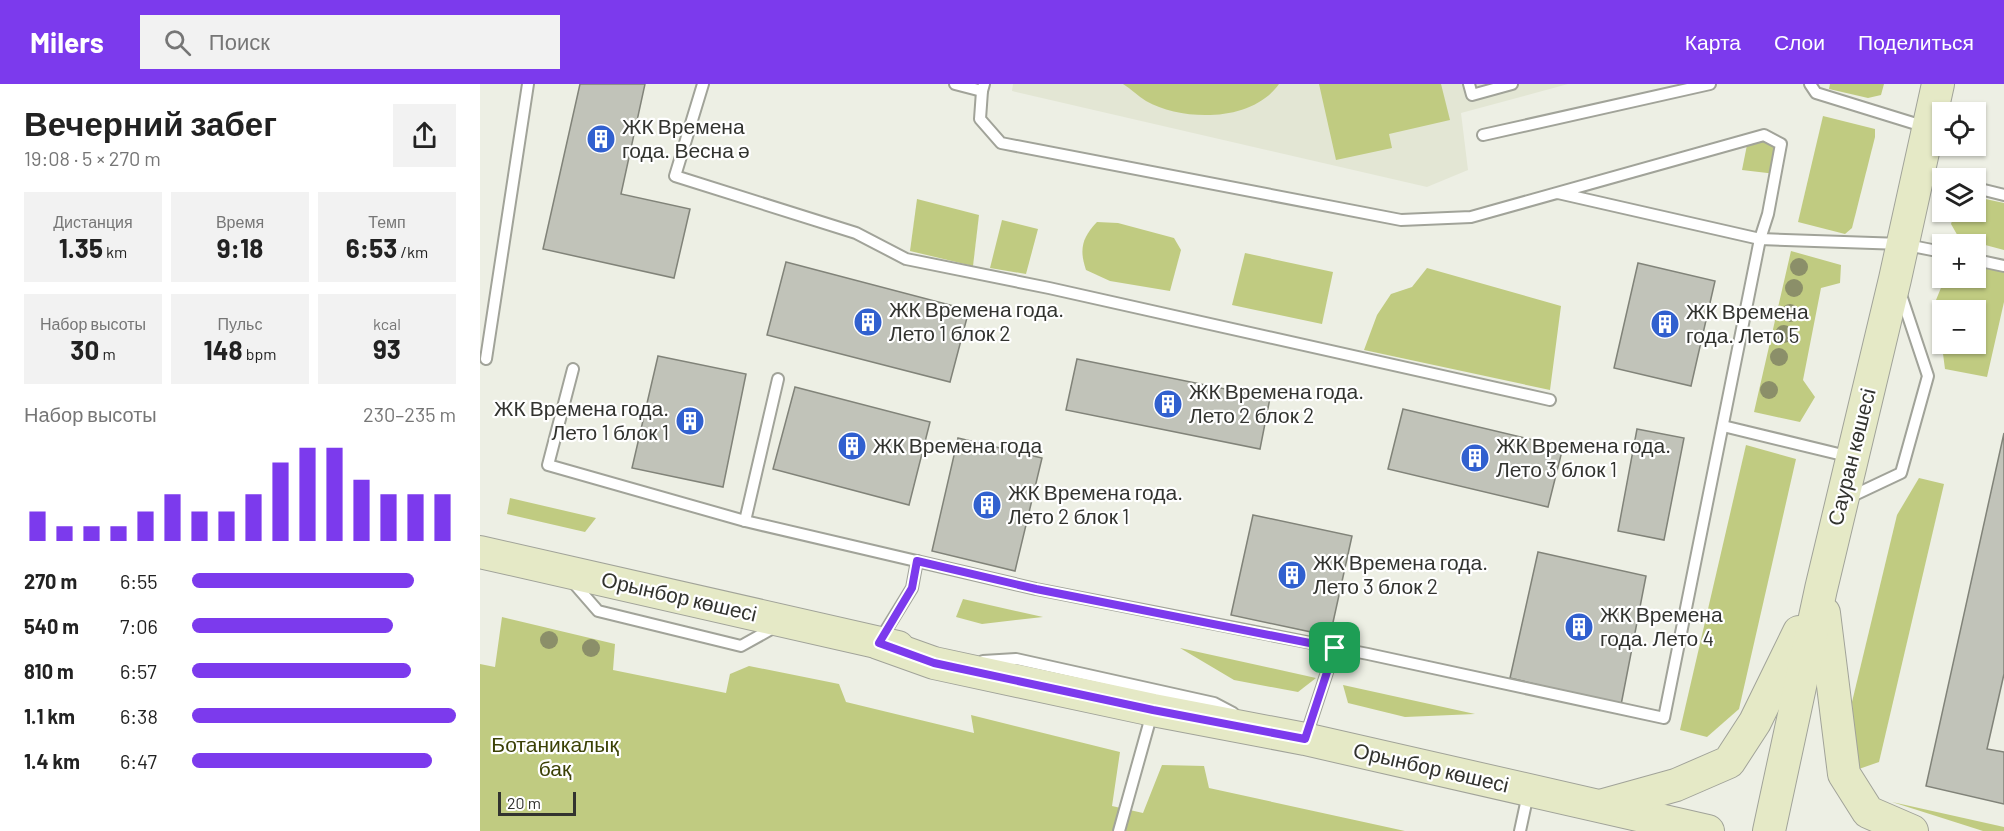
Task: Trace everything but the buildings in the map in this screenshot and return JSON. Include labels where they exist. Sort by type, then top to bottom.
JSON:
[{"type":"street","name":"Сауран көшесі","points":[[1769,831],[1821,589],[1902,244],[1930,179],[1928,128],[1938,84]]},
{"type":"street","name":"Орынбор көшесі","points":[[480,552],[961,662],[1153,710]]},
{"type":"street","points":[[1598,806],[1676,785],[1729,762],[1755,722],[1821,589]]},
{"type":"street","points":[[1821,589],[1844,774],[1868,812],[1912,831]]},
{"type":"street","name":"Орынбор көшесі","points":[[879,643],[934,663],[1153,710],[1305,739],[1708,831]]},
{"type":"lane","points":[[486,359],[528,84]]},
{"type":"lane","points":[[703,84],[675,176],[856,233],[906,259],[1061,290],[1550,400]]},
{"type":"lane","points":[[573,369],[548,465],[745,521],[1036,589],[1368,654],[1664,718],[1781,144],[1764,135],[1471,217],[1401,220],[1001,143],[980,119],[983,87],[955,84]]},
{"type":"lane","points":[[1469,84],[1472,95],[1512,84]]},
{"type":"lane","points":[[1483,135],[1710,84]]},
{"type":"lane","points":[[1810,84],[1816,93],[1928,128]]},
{"type":"lane","points":[[1986,191],[2004,195]]},
{"type":"lane","points":[[1558,193],[1760,239],[1902,244],[1932,250]]},
{"type":"lane","points":[[1986,262],[2004,266]]},
{"type":"lane","points":[[1842,501],[1901,473],[1928,376],[1895,279]]},
{"type":"lane","points":[[745,521],[778,379]]},
{"type":"lane","points":[[1723,426],[1852,458]]},
{"type":"lane","points":[[879,643],[912,588],[917,561]]},
{"type":"lane","points":[[1305,739],[1335,648]]},
{"type":"lane","points":[[961,662],[1016,659],[1214,703],[1264,731]]},
{"type":"lane","points":[[1119,831],[1153,710]]},
{"type":"lane","points":[[1520,831],[1529,790]]},
{"type":"shaded area","points":[[1013,84],[1568,84],[1461,113],[1468,170],[1427,187],[1012,91]]},
{"type":"green space","points":[[1123,84],[1279,84],[1267,97],[1252,106],[1217,115],[1198,115],[1162,108],[1146,101]]},
{"type":"green space","points":[[1319,84],[1441,84],[1450,120],[1389,134],[1392,148],[1336,160]]},
{"type":"green space","points":[[1830,84],[1884,84],[1881,95],[1868,98],[1829,89]]},
{"type":"green space","points":[[1823,116],[1875,129],[1875,137],[1852,228],[1845,234],[1798,222]]},
{"type":"green space","points":[[1764,135],[1781,144],[1776,174],[1742,170],[1748,140]]},
{"type":"green space","points":[[917,199],[979,215],[973,266],[910,251]]},
{"type":"green space","points":[[1986,199],[2004,203],[2004,250],[1986,245],[1986,234],[1957,234],[1952,222],[1986,222]]},
{"type":"green space","points":[[1002,220],[1038,229],[1026,274],[990,268]]},
{"type":"green space","points":[[1097,222],[1118,223],[1174,238],[1181,250],[1170,291],[1110,281],[1086,270],[1083,244]]},
{"type":"green space","points":[[1791,251],[1841,265],[1840,283],[1821,288],[1803,380],[1815,397],[1800,422],[1754,412]]},
{"type":"green space","points":[[1245,253],[1333,272],[1322,324],[1232,305]]},
{"type":"green space","points":[[1986,262],[2004,266],[2004,302],[1987,377],[1945,369],[1943,354],[1986,354],[1986,300],[1936,300],[1941,288],[1986,288]]},
{"type":"green space","points":[[1427,268],[1561,306],[1550,390],[1364,350],[1377,315],[1391,294],[1412,287]]},
{"type":"green space","points":[[1746,445],[1796,459],[1739,709],[1707,737],[1680,730]]},
{"type":"green space","points":[[1919,478],[1944,484],[1879,762],[1856,770],[1852,702],[1897,515]]},
{"type":"green space","points":[[510,498],[596,518],[585,532],[507,514]]},
{"type":"green space","points":[[963,599],[1043,617],[982,624],[956,617]]},
{"type":"green space","name":"Ботаникалық бақ","points":[[502,617],[615,644],[613,670],[726,693],[730,674],[749,666],[839,684],[846,702],[974,733],[971,715],[1120,752],[1112,806],[1143,813],[1162,765],[1204,766],[1209,788],[1405,831],[480,831],[480,664],[495,667]]},
{"type":"green space","points":[[1180,648],[1316,678],[1298,692],[1234,680]]},
{"type":"green space","points":[[1343,685],[1475,714],[1405,717],[1348,703]]},
{"type":"green space","points":[[1892,802],[2004,827],[2004,831],[1983,831]]},
{"type":"place","name":"ЖК Времена года. Весна ә","points":[[601,139]]},
{"type":"place","name":"ЖК Времена года. Лето 1 блок 2","points":[[868,322]]},
{"type":"place","name":"ЖК Времена года. Лето 5","points":[[1665,324]]},
{"type":"place","name":"ЖК Времена года. Лето 2 блок 2","points":[[1168,404]]},
{"type":"place","name":"ЖК Времена года. Лето 1 блок 1","points":[[690,421]]},
{"type":"place","name":"ЖК Времена года","points":[[852,446]]},
{"type":"place","name":"ЖК Времена года. Лето 3 блок 1","points":[[1475,458]]},
{"type":"place","name":"ЖК Времена года. Лето 2 блок 1","points":[[987,505]]},
{"type":"place","name":"ЖК Времена года. Лето 3 блок 2","points":[[1292,575]]},
{"type":"place","name":"ЖК Времена года. Лето 4","points":[[1579,627]]},
{"type":"route","points":[[917,561],[1036,589],[1335,648],[1305,739],[1153,710],[934,663],[879,643],[912,588],[917,561]]}]
